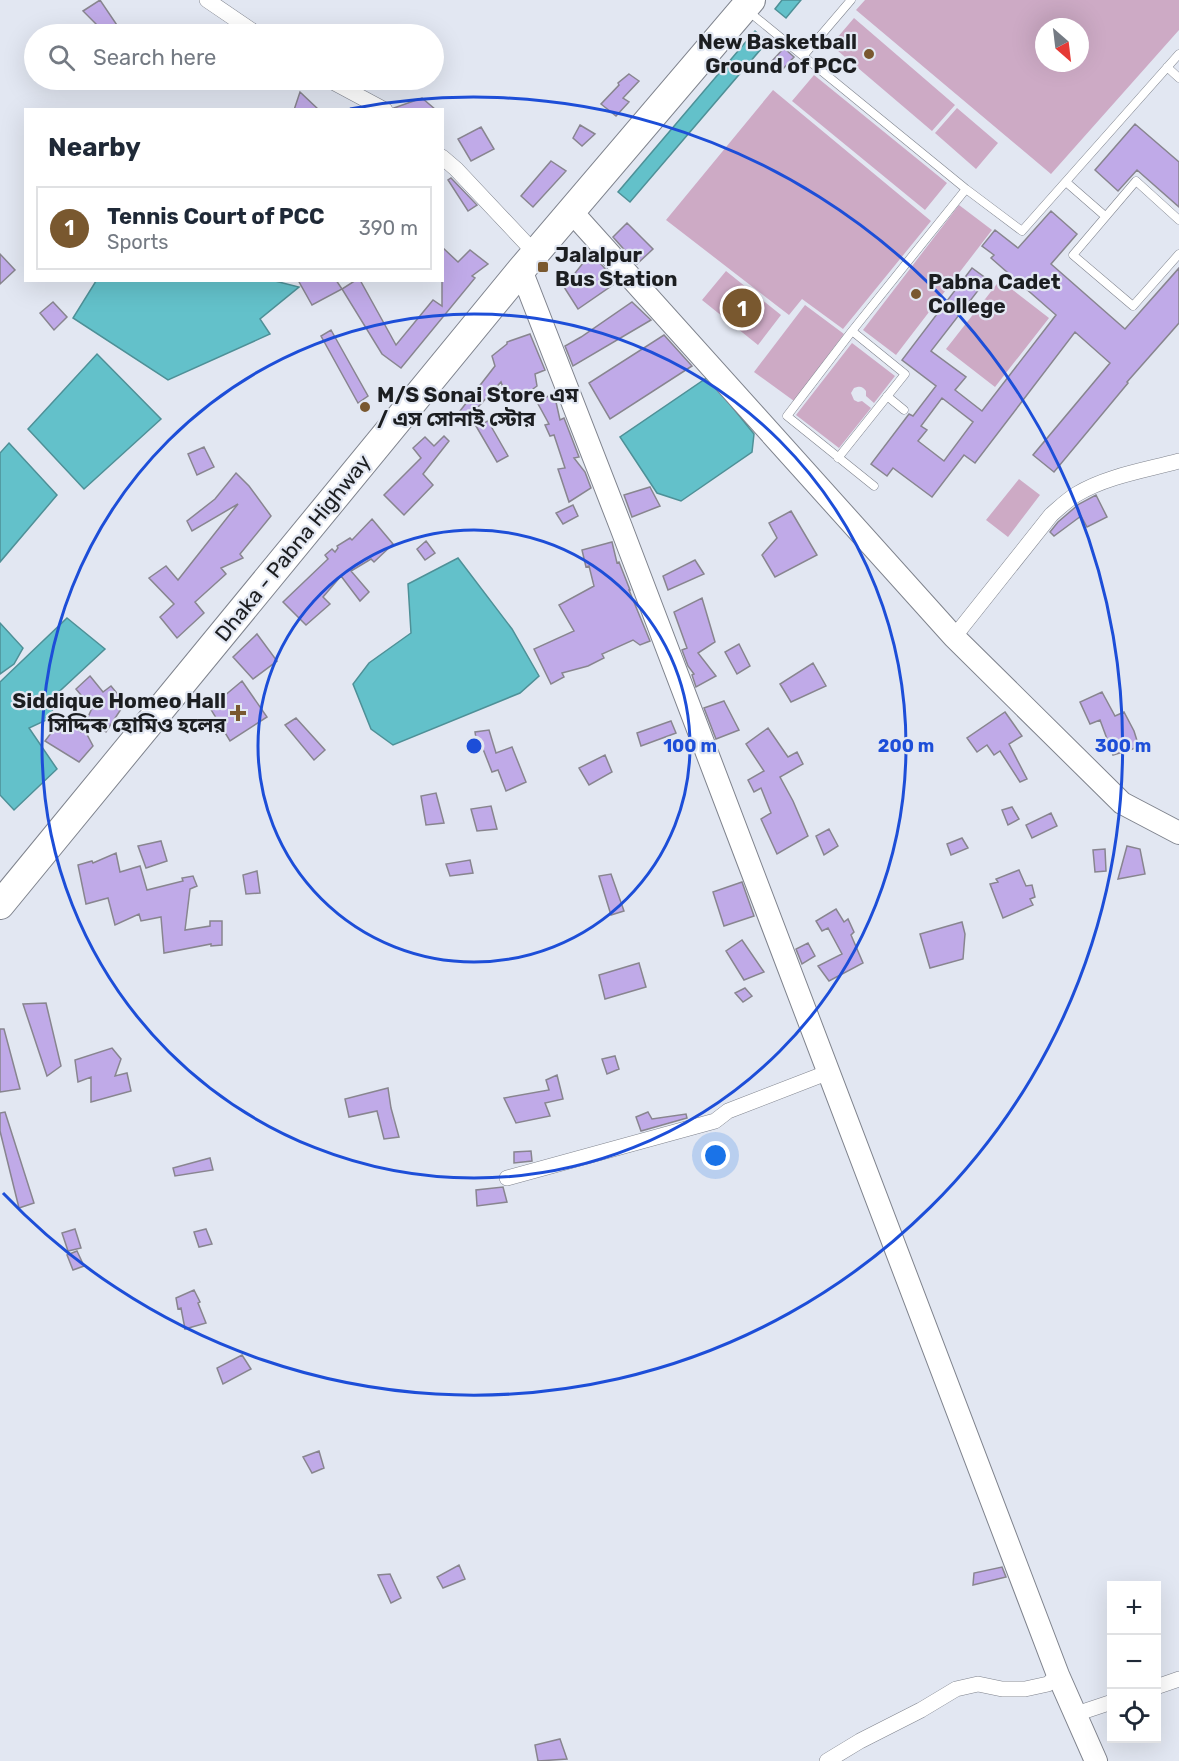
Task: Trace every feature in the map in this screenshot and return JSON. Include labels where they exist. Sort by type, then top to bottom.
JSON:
[{"type":"highway","name":"Dhaka - Pabna Highway","points":[[0,905],[528,261],[748,4]]},
{"type":"street","points":[[207,0],[242,24]]},
{"type":"street","points":[[347,90],[381,108]]},
{"type":"street","points":[[444,159],[456,169],[528,261],[621,526],[1058,1675],[1096,1761]]},
{"type":"street","points":[[571,211],[954,638],[1122,803],[1179,833]]},
{"type":"street","points":[[954,638],[1051,515],[1064,504],[1101,484],[1179,461]]},
{"type":"street","points":[[507,1178],[715,1121],[728,1111],[829,1072]]},
{"type":"street","points":[[827,1761],[956,1689],[978,1684],[1002,1689],[1025,1689],[1048,1684],[1058,1675]]},
{"type":"street","points":[[1161,1685],[1179,1679]]},
{"type":"street","points":[[1076,1714],[1107,1704]]},
{"type":"lane","points":[[804,55],[851,0]]},
{"type":"lane","points":[[748,4],[804,55],[966,189],[1022,231],[1179,54]]},
{"type":"lane","points":[[1167,67],[1179,78]]},
{"type":"lane","points":[[1179,220],[1136,181],[1073,255],[1133,306],[1179,254]]},
{"type":"lane","points":[[1066,182],[1105,216]]},
{"type":"lane","points":[[874,486],[787,416],[852,330],[966,189]]},
{"type":"lane","points":[[838,459],[905,374],[852,330]]},
{"type":"lane","points":[[887,396],[904,410]]},
{"type":"shaded area","points":[[865,0],[1179,0],[1179,30],[1051,174],[856,10]]},
{"type":"shaded area","points":[[854,18],[955,105],[932,131],[831,45]]},
{"type":"shaded area","points":[[814,75],[947,183],[925,210],[792,101]]},
{"type":"shaded area","points":[[773,90],[931,221],[843,329],[802,299],[789,315],[666,220]]},
{"type":"shaded area","points":[[957,108],[998,143],[976,169],[935,133]]},
{"type":"shaded area","points":[[959,205],[992,230],[896,355],[863,330]]},
{"type":"shaded area","points":[[726,271],[781,315],[758,345],[702,300]]},
{"type":"shaded area","points":[[1000,280],[1049,318],[995,387],[946,349]]},
{"type":"shaded area","points":[[805,305],[844,334],[794,401],[754,372]]},
{"type":"shaded area","points":[[852,343],[895,376],[874,403],[866,396],[863,388],[854,388],[851,393],[854,400],[862,401],[871,408],[839,448],[796,415]]},
{"type":"shaded area","points":[[1019,479],[1040,495],[1008,537],[986,520]]},
{"type":"water","points":[[782,0],[801,0],[786,18],[775,9]]},
{"type":"water","points":[[755,31],[767,42],[630,202],[618,192]]},
{"type":"water","points":[[95,282],[279,282],[299,287],[260,319],[270,334],[168,380],[73,318]]},
{"type":"water","points":[[97,354],[161,419],[84,489],[28,429]]},
{"type":"water","points":[[708,377],[754,434],[752,452],[681,501],[657,493],[620,437]]},
{"type":"water","points":[[9,443],[57,495],[0,562],[0,453]]},
{"type":"water","points":[[458,558],[512,629],[539,676],[520,693],[393,745],[371,729],[353,684],[369,663],[411,633],[408,584]]},
{"type":"water","points":[[67,618],[105,649],[48,702],[55,716],[29,728],[57,769],[14,810],[0,795],[0,682]]},
{"type":"water","points":[[0,623],[23,648],[14,664],[0,674]]},
{"type":"building","points":[[100,0],[116,24],[96,24],[83,11]]},
{"type":"building","points":[[784,48],[794,57],[782,70],[772,61]]},
{"type":"building","points":[[629,74],[639,81],[623,98],[629,102],[616,116],[601,104],[619,85],[618,83]]},
{"type":"building","points":[[300,92],[317,108],[295,108]]},
{"type":"building","points":[[422,98],[434,108],[394,108]]},
{"type":"building","points":[[1135,124],[1179,162],[1179,207],[1137,170],[1118,191],[1095,170]]},
{"type":"building","points":[[580,125],[595,134],[582,146],[573,138]]},
{"type":"building","points":[[481,127],[494,149],[471,161],[458,139]]},
{"type":"building","points":[[551,161],[566,171],[533,207],[521,196]]},
{"type":"building","points":[[451,178],[477,205],[468,211],[448,180]]},
{"type":"building","points":[[1051,211],[1077,234],[1051,264],[1125,329],[1179,268],[1179,323],[1127,382],[1054,472],[1033,455],[1110,363],[1075,332],[975,463],[964,455],[932,497],[893,468],[887,476],[871,464],[909,414],[913,416],[936,386],[902,360],[972,268],[987,279],[931,351],[966,377],[955,390],[982,411],[1056,315],[991,258],[994,255],[982,246],[995,230],[1018,248]],"holes":[[[942,398],[973,422],[944,461],[918,441],[927,430],[921,426]]]},
{"type":"building","points":[[627,223],[653,249],[637,264],[613,237]]},
{"type":"building","points":[[444,249],[458,262],[470,250],[488,264],[472,276],[475,278],[401,368],[382,354],[342,289],[353,282],[361,282],[396,345],[433,300],[442,306]]},
{"type":"building","points":[[591,253],[617,282],[578,309],[564,287]]},
{"type":"building","points":[[0,254],[15,270],[0,284]]},
{"type":"building","points":[[299,282],[337,282],[342,289],[312,305]]},
{"type":"building","points":[[53,302],[67,317],[54,330],[40,313]]},
{"type":"building","points":[[632,302],[651,320],[573,366],[565,346]]},
{"type":"building","points":[[331,330],[368,396],[358,403],[321,336]]},
{"type":"building","points":[[530,334],[545,370],[535,374],[537,386],[526,394],[525,390],[507,398],[501,382],[468,418],[460,411],[495,366],[492,356],[507,342]]},
{"type":"building","points":[[664,335],[692,366],[610,419],[589,383]]},
{"type":"building","points":[[554,393],[560,420],[564,418],[579,457],[574,458],[585,472],[591,488],[569,502],[558,469],[565,468],[554,435],[550,436],[545,425],[549,424],[537,402]]},
{"type":"building","points":[[488,421],[508,456],[497,462],[476,426]]},
{"type":"building","points":[[444,436],[449,441],[423,474],[433,485],[404,515],[384,495],[421,458],[413,448],[425,437],[434,446]]},
{"type":"building","points":[[204,447],[214,467],[197,475],[188,454]]},
{"type":"building","points":[[236,473],[249,486],[271,516],[240,554],[243,558],[221,568],[226,574],[195,602],[204,613],[177,638],[160,617],[174,604],[149,578],[166,566],[178,580],[238,504],[192,531],[187,521],[215,499]]},
{"type":"building","points":[[650,487],[660,506],[632,517],[624,495]]},
{"type":"building","points":[[1096,495],[1107,517],[1087,527],[1081,516],[1054,536],[1050,532],[1079,504]]},
{"type":"building","points":[[573,505],[578,516],[563,524],[556,513]]},
{"type":"building","points":[[791,511],[817,555],[775,577],[762,555],[777,538],[769,523]]},
{"type":"building","points":[[372,519],[393,544],[374,562],[371,559],[351,571],[369,592],[360,601],[341,576],[323,597],[330,604],[306,625],[283,602],[328,559],[325,555],[332,549],[335,552],[337,546],[350,538],[352,540]]},
{"type":"building","points":[[426,541],[435,553],[425,560],[417,549]]},
{"type":"building","points":[[612,542],[617,563],[619,562],[650,641],[640,645],[633,640],[602,654],[604,658],[588,666],[562,673],[564,677],[551,684],[534,649],[574,631],[559,605],[594,586],[582,550]]},
{"type":"building","points":[[695,560],[704,574],[668,590],[663,576]]},
{"type":"building","points":[[702,598],[715,642],[698,653],[716,676],[696,687],[692,675],[694,674],[682,650],[687,648],[674,612]]},
{"type":"building","points":[[257,634],[277,661],[253,679],[233,657]]},
{"type":"building","points":[[739,644],[750,666],[737,674],[725,652]]},
{"type":"building","points":[[813,663],[826,686],[791,702],[780,684]]},
{"type":"building","points":[[90,676],[103,692],[111,686],[125,703],[106,732],[88,717],[92,708],[76,689]]},
{"type":"building","name":"Siddique Homeo Hall সিদ্দিক হোমিও হলের","points":[[242,681],[267,717],[230,741],[210,708]]},
{"type":"building","points":[[1102,692],[1115,716],[1124,712],[1139,747],[1113,755],[1100,720],[1090,724],[1080,702]]},
{"type":"building","points":[[724,701],[739,730],[716,739],[704,708]]},
{"type":"building","points":[[1005,712],[1022,736],[1009,744],[1027,779],[1020,782],[1000,751],[994,755],[987,745],[977,752],[967,738]]},
{"type":"building","points":[[296,718],[325,750],[314,760],[285,725]]},
{"type":"building","points":[[671,721],[676,733],[641,746],[637,733]]},
{"type":"building","points":[[75,727],[81,732],[83,727],[93,746],[79,762],[45,741],[54,729],[67,732]]},
{"type":"building","points":[[768,728],[788,757],[797,752],[803,764],[780,777],[808,836],[777,854],[761,819],[771,813],[761,788],[754,792],[748,780],[764,771],[746,744]]},
{"type":"building","points":[[489,730],[496,753],[512,747],[526,782],[506,791],[498,770],[492,772],[483,749],[478,751],[475,732]]},
{"type":"building","points":[[605,755],[612,772],[589,785],[579,768]]},
{"type":"building","points":[[436,793],[444,823],[426,825],[421,796]]},
{"type":"building","points":[[491,806],[497,829],[477,831],[471,809]]},
{"type":"building","points":[[1012,807],[1019,819],[1008,825],[1002,810]]},
{"type":"building","points":[[1051,813],[1057,826],[1032,838],[1026,825]]},
{"type":"building","points":[[829,829],[838,846],[824,855],[816,836]]},
{"type":"building","points":[[962,838],[968,848],[951,855],[947,844]]},
{"type":"building","points":[[161,841],[167,861],[146,868],[138,846]]},
{"type":"building","points":[[1127,846],[1140,849],[1145,874],[1118,879]]},
{"type":"building","points":[[1105,849],[1106,871],[1095,872],[1093,850]]},
{"type":"building","points":[[116,853],[120,872],[140,866],[147,890],[183,881],[182,878],[193,876],[197,886],[190,889],[185,930],[210,926],[210,921],[222,921],[222,945],[211,946],[211,944],[164,953],[161,917],[141,921],[139,914],[115,925],[108,898],[86,904],[78,865],[92,861],[93,863]]},
{"type":"building","points":[[470,860],[473,873],[450,876],[446,864]]},
{"type":"building","points":[[1019,870],[1026,886],[1032,885],[1035,897],[1030,899],[1033,905],[1003,918],[990,884],[998,882],[996,879]]},
{"type":"building","points":[[257,871],[260,893],[246,894],[243,875]]},
{"type":"building","points":[[611,874],[624,911],[611,915],[599,876]]},
{"type":"building","points":[[742,882],[754,916],[724,926],[713,892]]},
{"type":"building","points":[[836,909],[844,922],[848,919],[854,932],[851,935],[863,963],[829,981],[818,966],[842,954],[828,928],[822,931],[816,921]]},
{"type":"building","points":[[962,922],[965,934],[963,959],[930,968],[920,934]]},
{"type":"building","points":[[742,940],[764,972],[744,980],[726,951]]},
{"type":"building","points":[[808,943],[815,956],[802,964],[796,949]]},
{"type":"building","points":[[639,963],[646,987],[605,999],[599,975]]},
{"type":"building","points":[[745,988],[752,996],[743,1002],[735,993]]},
{"type":"building","points":[[46,1003],[61,1066],[47,1076],[23,1004]]},
{"type":"building","points":[[0,1029],[4,1029],[20,1089],[0,1092]]},
{"type":"building","points":[[112,1048],[121,1059],[115,1076],[127,1073],[131,1091],[91,1102],[91,1077],[78,1082],[75,1060]]},
{"type":"building","points":[[615,1056],[619,1069],[607,1074],[602,1059]]},
{"type":"building","points":[[557,1075],[563,1099],[545,1103],[550,1116],[516,1123],[504,1098],[549,1090],[546,1080]]},
{"type":"building","points":[[388,1088],[399,1137],[384,1139],[377,1111],[349,1117],[345,1099]]},
{"type":"building","points":[[5,1112],[34,1203],[19,1208],[0,1131],[0,1113]]},
{"type":"building","points":[[648,1112],[652,1119],[686,1114],[687,1118],[641,1131],[636,1117]]},
{"type":"building","points":[[531,1151],[532,1161],[514,1163],[514,1152]]},
{"type":"building","points":[[210,1158],[213,1170],[175,1176],[173,1168]]},
{"type":"building","points":[[503,1187],[507,1202],[477,1206],[476,1190]]},
{"type":"building","points":[[75,1229],[81,1248],[68,1251],[62,1233]]},
{"type":"building","points":[[206,1229],[212,1244],[199,1247],[194,1232]]},
{"type":"building","points":[[77,1251],[84,1266],[73,1270],[67,1255]]},
{"type":"building","points":[[194,1290],[206,1323],[185,1329],[181,1308],[178,1309],[176,1298]]},
{"type":"building","points":[[242,1355],[251,1369],[223,1384],[217,1368]]},
{"type":"building","points":[[319,1451],[324,1468],[312,1473],[303,1457]]},
{"type":"building","points":[[459,1565],[465,1579],[443,1588],[437,1577]]},
{"type":"building","points":[[1002,1567],[1006,1577],[973,1585],[974,1573]]},
{"type":"building","points":[[390,1574],[401,1598],[391,1603],[378,1575]]},
{"type":"building","points":[[560,1739],[567,1759],[538,1761],[535,1745]]},
{"type":"place","name":"New Basketball Ground of PCC","points":[[869,54]]},
{"type":"place","name":"Jalalpur Bus Station","points":[[543,267]]},
{"type":"place","name":"Pabna Cadet College","points":[[916,294]]},
{"type":"place","name":"Tennis Court of PCC","points":[[742,308]]},
{"type":"place","name":"M/S Sonai Store এম / এস সোনাই স্টোর","points":[[365,407]]},
{"type":"place","name":"Siddique Homeo Hall সিদ্দিক হোমিও হলের","points":[[238,713]]}]
